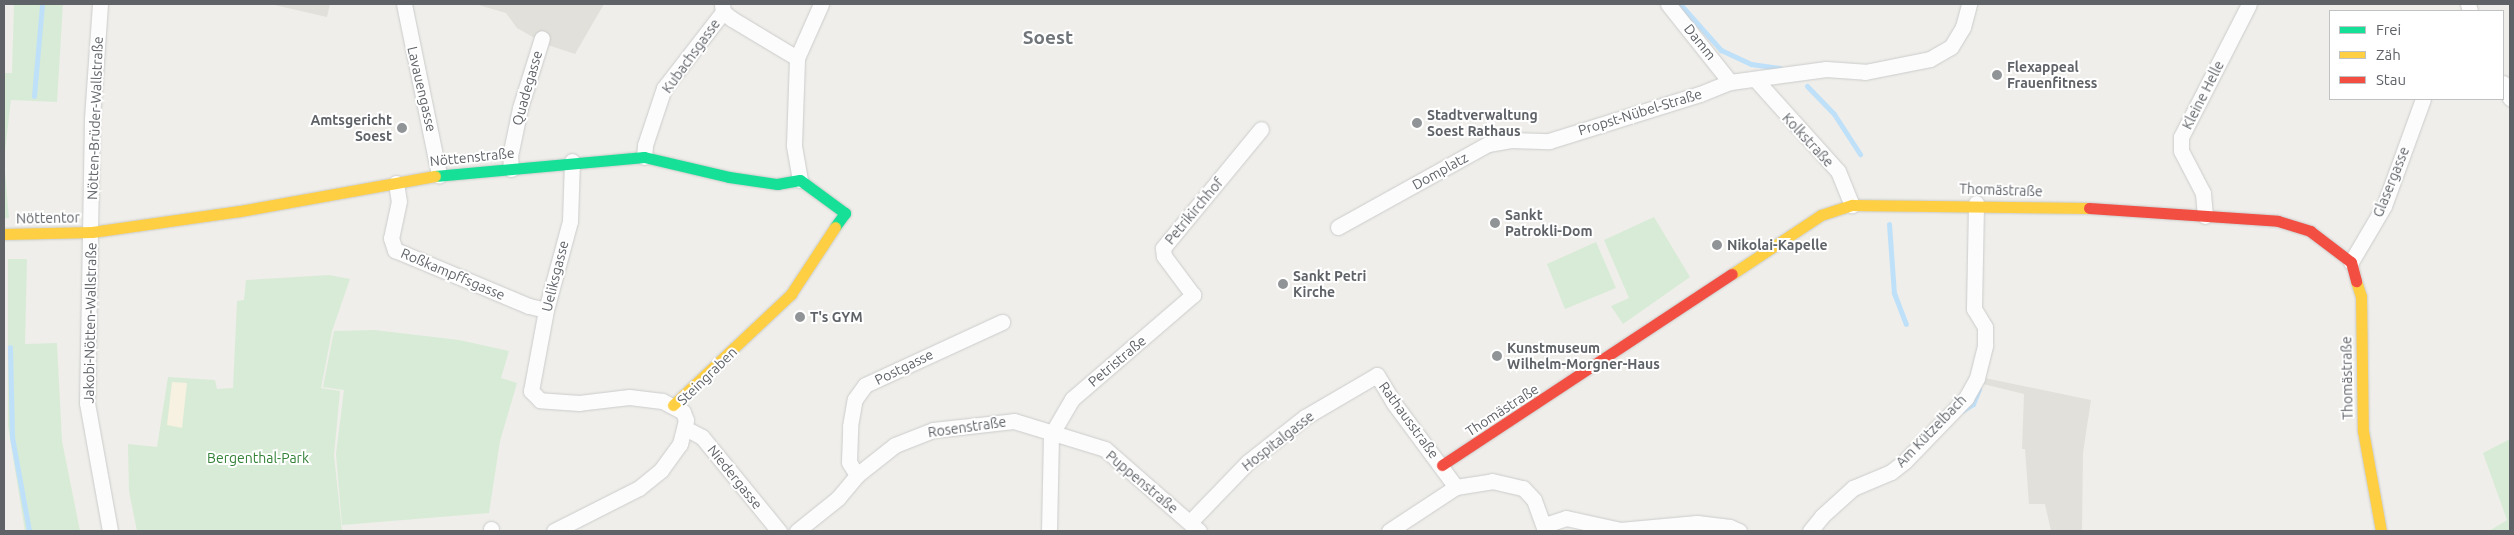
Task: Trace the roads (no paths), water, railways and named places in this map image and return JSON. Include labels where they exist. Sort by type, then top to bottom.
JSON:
[{"type":"street","name":"Nötten-Brüder-Wallstraße","points":[[92,232],[92,119],[100,4]]},
{"type":"street","name":"Lavauengasse","points":[[404,4],[439,175]]},
{"type":"street","points":[[800,180],[794,145],[797,58],[821,4]]},
{"type":"street","name":"Damm","points":[[1668,4],[1730,82]]},
{"type":"street","name":"Propst-Nübel-Straße","points":[[1549,141],[1700,94],[1730,82],[1756,80],[1826,69],[1865,72],[1930,59],[1951,47],[1963,27],[1969,4]]},
{"type":"street","name":"Kleine Helle","points":[[2204,216],[2203,193],[2181,151],[2181,136],[2249,4]]},
{"type":"street","points":[[722,8],[797,58]]},
{"type":"street","name":"Kubachsgasse","points":[[644,157],[645,145],[664,88],[722,8]]},
{"type":"street","name":"Quadegasse","points":[[511,169],[510,156],[520,108],[542,38]]},
{"type":"street","name":"Kolkstraße","points":[[1756,80],[1838,171],[1846,186],[1852,206]]},
{"type":"street","points":[[2504,85],[2510,98]]},
{"type":"street","name":"Glasergasse","points":[[2351,262],[2384,206],[2423,100]]},
{"type":"street","name":"Petrikirchhof","points":[[1193,295],[1164,256],[1163,248],[1261,129]]},
{"type":"street","name":"Domplatz","points":[[1338,227],[1488,144],[1511,140],[1549,141]]},
{"type":"street","name":"Nöttenstraße","points":[[92,232],[439,175],[511,169],[572,161],[644,157],[729,177],[777,184],[800,180]]},
{"type":"street","name":"Ueliksgasse","points":[[572,161],[570,221],[546,310],[531,391],[540,400],[579,403],[629,398],[662,400],[673,405]]},
{"type":"street","name":"Steingraben","points":[[554,531],[639,488],[672,457],[685,428],[683,412],[673,405],[791,294],[845,213],[800,180]]},
{"type":"street","name":"Roßkampffsgasse","points":[[396,183],[399,201],[392,238],[395,250],[512,300],[546,310]]},
{"type":"street","name":"Thomästraße","points":[[1442,465],[1821,216],[1852,206],[1976,203],[2278,221],[2310,231],[2351,262],[2361,296],[2363,431],[2381,531]]},
{"type":"street","name":"Am Kützelbach","points":[[1810,531],[1822,516],[1853,488],[1891,472],[1906,461],[1966,398],[1977,378],[1985,345],[1985,327],[1974,309],[1976,203]]},
{"type":"street","name":"Nöttentor","points":[[4,234],[92,232]]},
{"type":"street","name":"Jakobi-Nötten-Wallstraße","points":[[92,232],[87,403],[103,508],[110,531]]},
{"type":"street","name":"Petristraße","points":[[1051,435],[1072,399],[1193,295]]},
{"type":"street","name":"Postgasse","points":[[856,475],[849,462],[850,426],[855,399],[865,386],[1002,322]]},
{"type":"street","name":"Rathausstraße","points":[[1377,375],[1425,448],[1442,465],[1456,487]]},
{"type":"street","name":"Hospitalgasse","points":[[1195,527],[1248,462],[1305,417],[1377,375]]},
{"type":"street","name":"Rosenstraße","points":[[797,531],[838,498],[856,475],[895,444],[933,430],[1014,420],[1051,435]]},
{"type":"street","name":"Niedergasse","points":[[685,428],[702,437],[779,531]]},
{"type":"street","points":[[1049,531],[1051,435]]},
{"type":"street","name":"Puppenstraße","points":[[1051,435],[1105,449],[1195,527]]},
{"type":"street","points":[[1389,531],[1456,487],[1492,480],[1523,488],[1534,500],[1545,528],[1566,518],[1620,530],[1646,531],[1697,523],[1730,527],[1739,531]]},
{"type":"waterway","points":[[34,96],[42,4]]},
{"type":"waterway","points":[[1680,4],[1721,50],[1751,64],[1780,68]]},
{"type":"waterway","points":[[1807,86],[1834,114],[1860,154]]},
{"type":"waterway","points":[[1889,224],[1894,293],[1906,324]]},
{"type":"waterway","points":[[10,347],[12,437],[29,531]]},
{"type":"waterway","points":[[1962,411],[1973,404],[1979,389]]},
{"type":"place","name":"Flexappeal Frauenfitness","points":[[1997,75]]},
{"type":"place","name":"Stadtverwaltung Soest Rathaus","points":[[1417,123]]},
{"type":"place","name":"Amtsgericht Soest","points":[[402,128]]},
{"type":"place","name":"Sankt Patrokli-Dom","points":[[1495,223]]},
{"type":"place","name":"Nikolai-Kapelle","points":[[1717,245]]},
{"type":"place","name":"Sankt Petri Kirche","points":[[1283,284]]},
{"type":"place","name":"T's GYM","points":[[800,317]]},
{"type":"place","name":"Kunstmuseum Wilhelm-Morgner-Haus","points":[[1497,356]]},
{"type":"district","name":"Soest","points":[[1048,38]]},
{"type":"park label","name":"Bergenthal-Park","points":[[258,458]]}]
